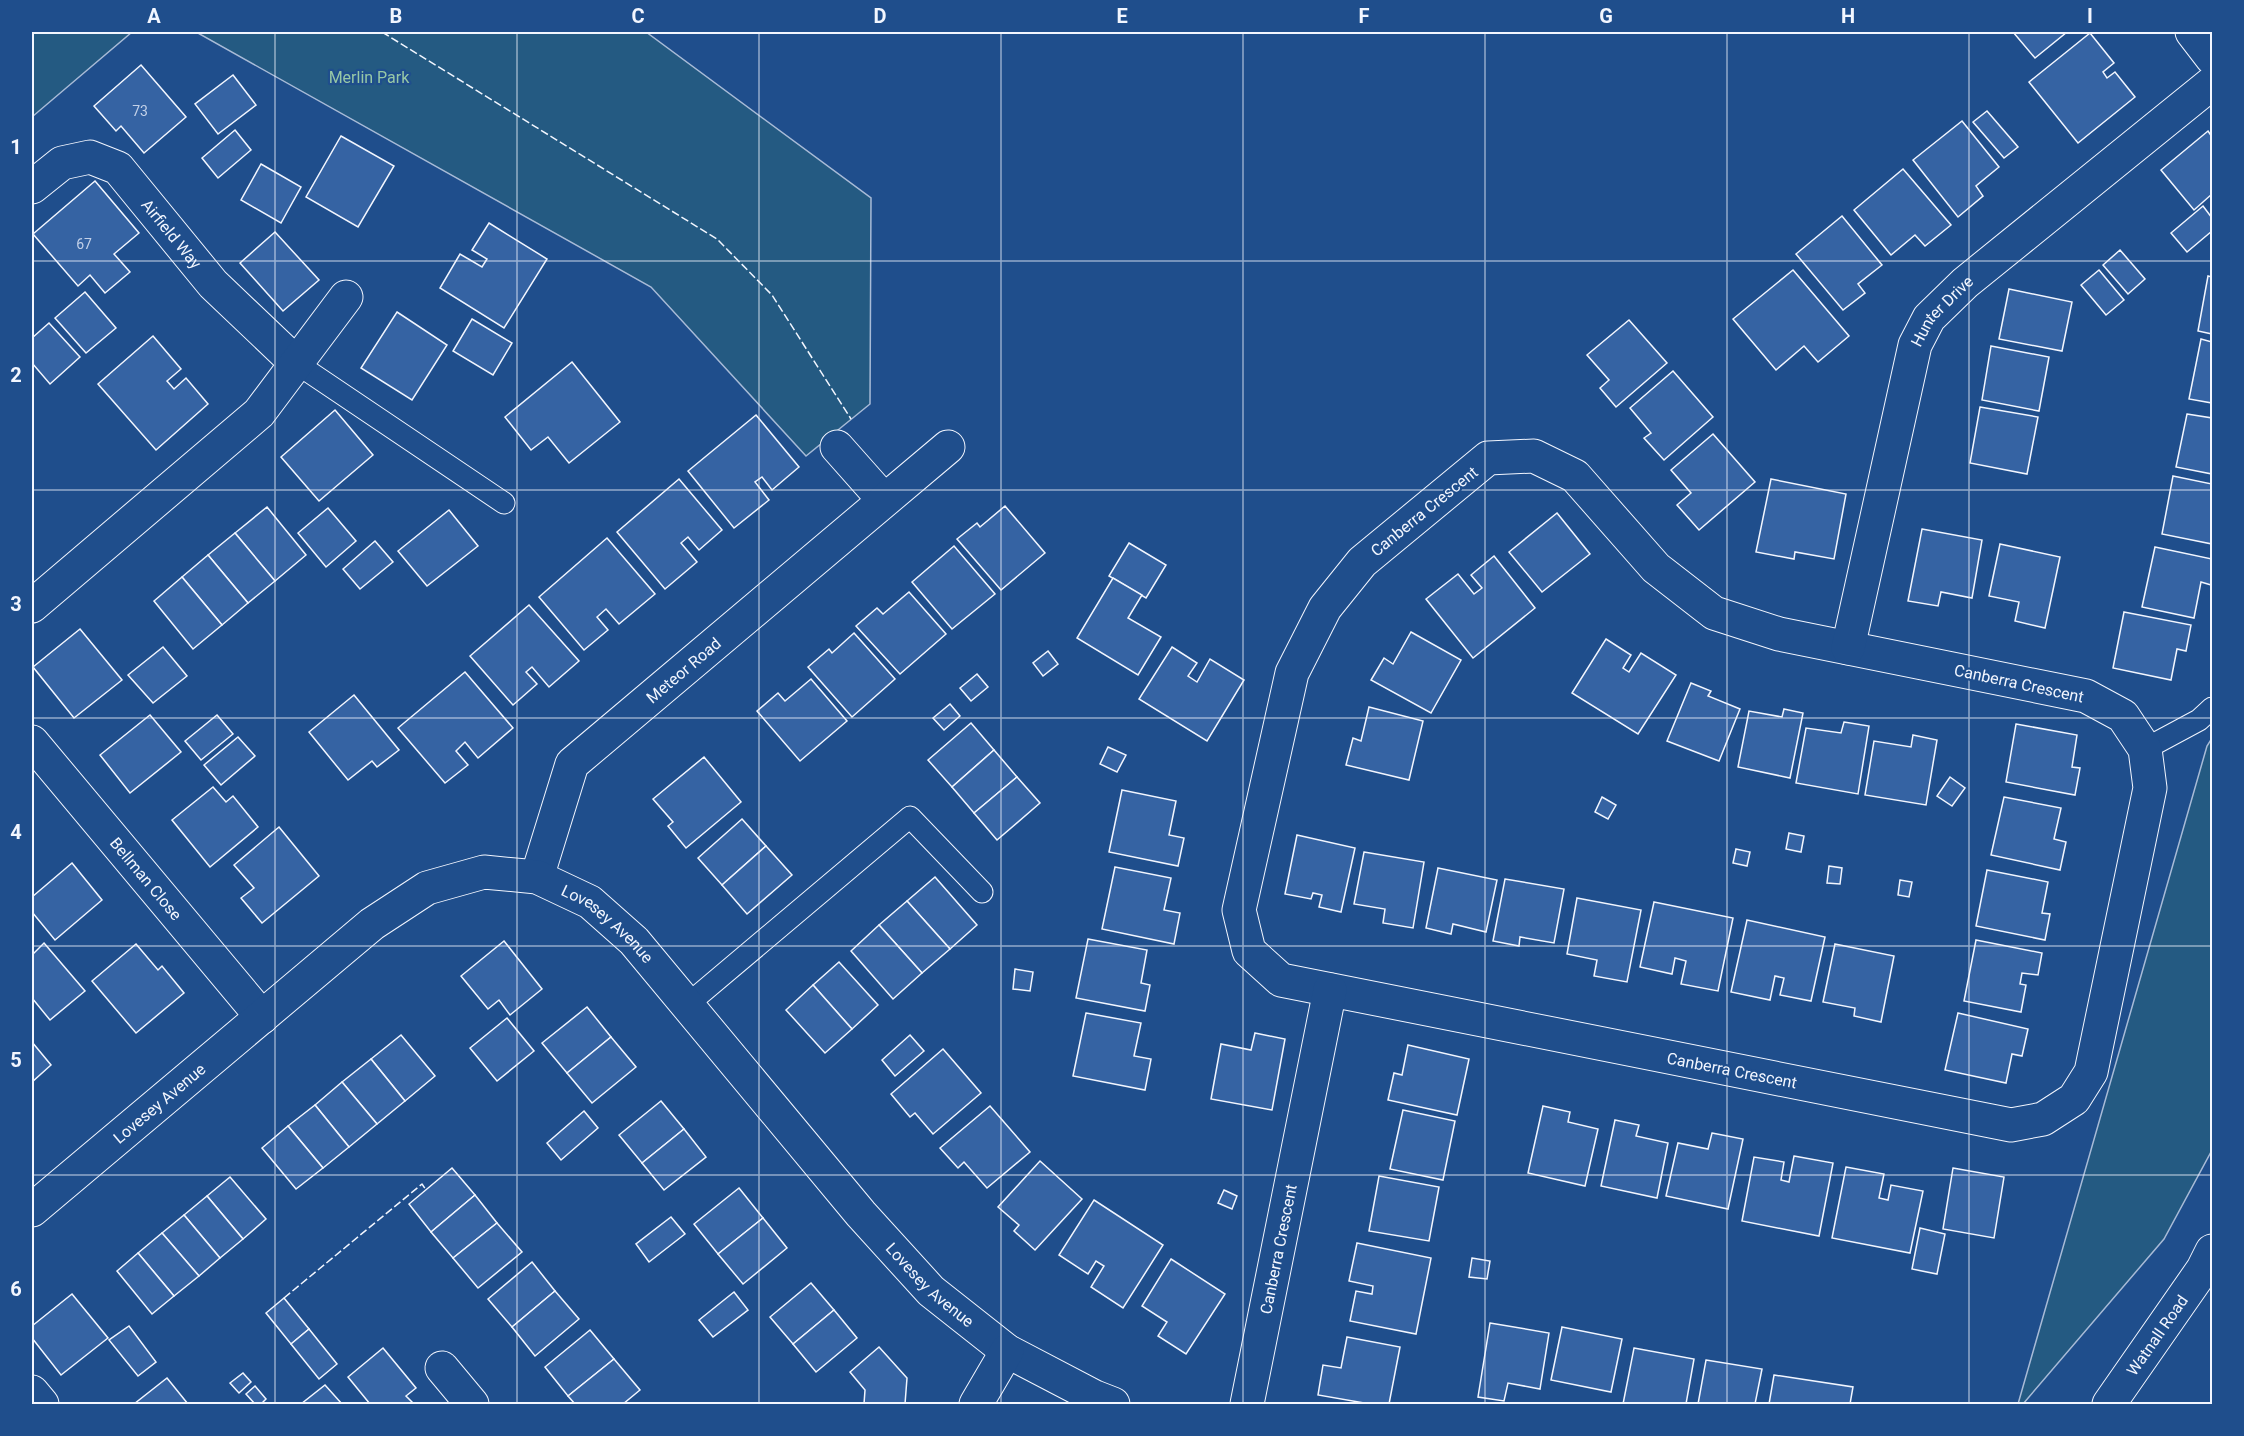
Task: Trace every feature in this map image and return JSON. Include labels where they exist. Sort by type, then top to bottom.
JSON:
[{"type":"street","points":[[2192,32],[2212,58]]},
{"type":"street","name":"Hunter Drive","points":[[1848,648],[1915,345],[1929,318],[1965,283],[2212,83]]},
{"type":"street","name":"Airfield Way","points":[[32,187],[62,163],[90,158],[118,168],[213,284],[296,363]]},
{"type":"street","points":[[32,606],[259,413],[346,297]]},
{"type":"street","points":[[837,447],[884,500]]},
{"type":"street","name":"Meteor Road","points":[[537,877],[572,764],[948,447]]},
{"type":"street","name":"Canberra Crescent","points":[[1534,456],[1575,476],[1656,568],[1714,613],[1779,634],[1848,648],[2086,696],[2122,716],[2145,749],[2150,788],[2091,1072],[2074,1099],[2043,1119],[2011,1125],[1281,981],[1249,951],[1239,910],[1292,673],[1325,608],[1362,562],[1488,458],[1534,456]]},
{"type":"street","name":"Bellman Close","points":[[32,742],[262,1017]]},
{"type":"street","name":"Lovesey Avenue","points":[[32,1210],[372,924],[427,888],[484,872],[537,877],[590,902],[634,941],[861,1214],[931,1291],[1007,1351],[1113,1404]]},
{"type":"street","name":"Canberra Crescent","points":[[1247,1404],[1330,990]]},
{"type":"street","name":"Watnall Road","points":[[2110,1404],[2207,1260]]},
{"type":"street","points":[[976,1404],[1007,1351]]},
{"type":"street","points":[[442,1368],[472,1404]]},
{"type":"street","points":[[32,1392],[42,1404]]},
{"type":"lane","points":[[296,363],[504,503]]},
{"type":"lane","points":[[2145,749],[2199,720],[2212,708]]},
{"type":"lane","points":[[687,1005],[910,817],[982,892]]},
{"type":"green space","points":[[32,32],[132,32],[32,117]]},
{"type":"green space","name":"Merlin Park","points":[[196,32],[646,32],[871,198],[870,404],[806,456],[651,287]]},
{"type":"green space","points":[[2212,738],[2212,1150],[2164,1239],[2023,1404],[2018,1404],[2207,746]]},
{"type":"building","points":[[2013,32],[2067,32],[2035,58]]},
{"type":"building","points":[[2090,33],[2114,63],[2103,72],[2107,78],[2115,72],[2135,97],[2078,143],[2029,82]]},
{"type":"building","points":[[141,65],[186,117],[144,153],[121,126],[116,131],[94,106]]},
{"type":"building","points":[[233,75],[256,105],[218,134],[195,104]]},
{"type":"building","points":[[1987,111],[2018,147],[2004,158],[1973,122]]},
{"type":"building","points":[[1962,121],[1999,167],[1976,186],[1983,196],[1958,217],[1913,160]]},
{"type":"building","points":[[235,130],[251,150],[218,178],[202,158]]},
{"type":"building","points":[[2208,131],[2212,137],[2212,194],[2194,210],[2161,170]]},
{"type":"building","points":[[341,136],[394,166],[358,227],[306,197]]},
{"type":"building","points":[[261,164],[301,187],[281,223],[241,200]]},
{"type":"building","points":[[1903,169],[1951,225],[1925,246],[1915,235],[1891,255],[1854,210]]},
{"type":"building","points":[[95,181],[139,233],[114,254],[130,272],[105,293],[90,275],[78,286],[33,234]]},
{"type":"building","points":[[2203,206],[2212,218],[2212,231],[2187,252],[2171,233]]},
{"type":"building","points":[[1842,216],[1882,265],[1858,284],[1865,293],[1843,310],[1796,254]]},
{"type":"building","points":[[489,223],[547,259],[504,328],[440,288],[460,254],[482,267],[487,259],[472,250]]},
{"type":"building","points":[[275,232],[319,280],[283,311],[240,263]]},
{"type":"building","points":[[2120,250],[2145,279],[2128,294],[2103,265]]},
{"type":"building","points":[[1793,270],[1849,336],[1818,362],[1804,346],[1776,370],[1733,319]]},
{"type":"building","points":[[2099,270],[2124,300],[2106,315],[2081,285]]},
{"type":"building","points":[[2208,276],[2212,277],[2212,334],[2198,331]]},
{"type":"building","points":[[2009,289],[2072,302],[2062,351],[1999,339]]},
{"type":"building","points":[[85,292],[116,328],[86,353],[55,318]]},
{"type":"building","points":[[397,312],[447,345],[412,400],[361,368]]},
{"type":"building","points":[[472,319],[512,343],[493,375],[453,351]]},
{"type":"building","points":[[1629,320],[1667,363],[1616,407],[1600,388],[1609,380],[1587,355]]},
{"type":"building","points":[[49,323],[80,357],[50,384],[32,363],[32,338]]},
{"type":"building","points":[[153,336],[181,369],[167,381],[174,389],[186,378],[208,404],[156,450],[98,384]]},
{"type":"building","points":[[2201,339],[2212,342],[2212,403],[2189,399]]},
{"type":"building","points":[[1991,346],[2049,357],[2039,411],[1982,400]]},
{"type":"building","points":[[572,362],[620,422],[569,463],[548,437],[531,450],[505,417]]},
{"type":"building","points":[[1673,371],[1713,417],[1664,460],[1644,438],[1651,433],[1630,408]]},
{"type":"building","points":[[1980,407],[2038,417],[2027,474],[1970,463]]},
{"type":"building","points":[[335,410],[373,455],[319,501],[281,457]]},
{"type":"building","points":[[2187,414],[2212,418],[2212,474],[2176,467]]},
{"type":"building","points":[[756,415],[799,467],[772,490],[762,477],[755,482],[769,500],[734,528],[688,471]]},
{"type":"building","points":[[1713,434],[1755,482],[1699,530],[1677,505],[1691,493],[1671,470]]},
{"type":"building","points":[[2173,476],[2212,484],[2212,544],[2162,534]]},
{"type":"building","points":[[679,479],[722,530],[699,550],[688,537],[681,543],[697,562],[665,589],[617,532]]},
{"type":"building","points":[[1771,479],[1846,494],[1834,559],[1795,552],[1794,559],[1756,552]]},
{"type":"building","points":[[1005,506],[1045,553],[1001,590],[957,539],[977,523],[980,527]]},
{"type":"building","points":[[267,507],[306,555],[275,581],[235,533]]},
{"type":"building","points":[[328,508],[356,541],[326,567],[298,533]]},
{"type":"building","points":[[449,510],[478,546],[427,586],[398,551]]},
{"type":"building","points":[[1557,513],[1590,554],[1542,592],[1509,552]]},
{"type":"building","points":[[1922,529],[1982,540],[1972,598],[1941,592],[1938,606],[1908,601]]},
{"type":"building","points":[[235,533],[275,581],[248,603],[208,555]]},
{"type":"building","points":[[607,538],[655,594],[619,624],[606,609],[597,617],[608,630],[584,650],[539,597]]},
{"type":"building","points":[[375,541],[393,562],[360,589],[343,569]]},
{"type":"building","points":[[1129,543],[1166,565],[1146,598],[1109,576]]},
{"type":"building","points":[[2000,544],[2060,557],[2045,628],[2015,621],[2019,602],[1989,596]]},
{"type":"building","points":[[954,546],[995,594],[952,629],[912,582]]},
{"type":"building","points":[[2155,547],[2212,559],[2211,585],[2201,582],[2194,618],[2142,607]]},
{"type":"building","points":[[208,555],[248,603],[222,625],[182,577]]},
{"type":"building","points":[[1494,556],[1535,608],[1473,658],[1426,599],[1458,574],[1474,594],[1482,588],[1471,575]]},
{"type":"building","points":[[182,577],[222,625],[193,649],[154,601]]},
{"type":"building","points":[[1113,578],[1142,595],[1128,618],[1161,637],[1138,675],[1077,638]]},
{"type":"building","points":[[909,592],[946,634],[900,674],[856,626],[877,608],[883,614]]},
{"type":"building","points":[[529,605],[579,661],[549,687],[532,667],[526,672],[537,684],[513,705],[470,656]]},
{"type":"building","points":[[2124,612],[2191,625],[2186,651],[2177,649],[2171,680],[2113,668]]},
{"type":"building","points":[[80,629],[122,680],[74,718],[33,667]]},
{"type":"building","points":[[1411,632],[1461,660],[1431,713],[1371,680],[1384,658],[1393,664]]},
{"type":"building","points":[[854,633],[895,679],[852,717],[808,667],[829,649],[832,653]]},
{"type":"building","points":[[1606,639],[1631,655],[1623,668],[1629,672],[1641,653],[1676,675],[1638,734],[1572,693]]},
{"type":"building","points":[[163,647],[187,676],[153,703],[128,675]]},
{"type":"building","points":[[1172,647],[1197,663],[1188,676],[1197,682],[1210,659],[1244,680],[1207,741],[1139,699]]},
{"type":"building","points":[[1048,651],[1058,664],[1043,676],[1033,663]]},
{"type":"building","points":[[465,672],[513,728],[478,758],[465,742],[456,751],[468,765],[445,783],[398,728]]},
{"type":"building","points":[[977,674],[988,687],[971,701],[960,688]]},
{"type":"building","points":[[811,679],[847,721],[800,761],[757,711],[778,693],[785,701]]},
{"type":"building","points":[[1691,683],[1711,691],[1708,696],[1740,709],[1719,761],[1667,741]]},
{"type":"building","points":[[354,695],[399,750],[377,767],[372,761],[348,780],[309,732]]},
{"type":"building","points":[[950,704],[960,716],[944,730],[933,718]]},
{"type":"building","points":[[1369,707],[1423,721],[1409,780],[1346,765],[1353,738],[1361,741]]},
{"type":"building","points":[[1784,709],[1803,713],[1790,778],[1738,767],[1749,711],[1782,717]]},
{"type":"building","points":[[150,715],[181,752],[130,793],[100,755]]},
{"type":"building","points":[[217,715],[233,734],[201,760],[185,741]]},
{"type":"building","points":[[1844,722],[1869,726],[1858,794],[1796,783],[1806,728],[1841,733]]},
{"type":"building","points":[[971,723],[994,750],[952,787],[928,760]]},
{"type":"building","points":[[2016,724],[2077,735],[2072,767],[2080,768],[2075,795],[2006,782]]},
{"type":"building","points":[[1913,735],[1937,740],[1926,805],[1865,795],[1874,741],[1911,747]]},
{"type":"building","points":[[238,737],[255,756],[221,785],[204,765]]},
{"type":"building","points":[[1108,747],[1126,755],[1117,772],[1100,764]]},
{"type":"building","points":[[994,750],[1017,777],[974,813],[952,787]]},
{"type":"building","points":[[704,757],[741,802],[686,848],[668,826],[673,822],[653,799]]},
{"type":"building","points":[[1017,777],[1040,803],[997,840],[974,813]]},
{"type":"building","points":[[1950,777],[1965,788],[1952,806],[1937,796]]},
{"type":"building","points":[[213,787],[226,802],[233,796],[258,827],[210,867],[172,820]]},
{"type":"building","points":[[1122,790],[1176,801],[1169,835],[1184,838],[1178,866],[1109,852]]},
{"type":"building","points":[[1602,797],[1616,805],[1608,819],[1595,812]]},
{"type":"building","points":[[2004,797],[2061,808],[2054,839],[2066,842],[2060,870],[1991,855]]},
{"type":"building","points":[[742,819],[766,846],[722,885],[698,858]]},
{"type":"building","points":[[279,827],[319,876],[262,923],[241,898],[254,888],[234,865]]},
{"type":"building","points":[[1789,833],[1804,836],[1801,852],[1786,849]]},
{"type":"building","points":[[1297,835],[1355,848],[1341,912],[1319,907],[1322,895],[1313,893],[1311,899],[1285,894]]},
{"type":"building","points":[[766,846],[792,875],[747,914],[722,885]]},
{"type":"building","points":[[1736,849],[1750,852],[1747,866],[1733,863]]},
{"type":"building","points":[[1364,852],[1424,862],[1413,928],[1383,923],[1385,909],[1354,904]]},
{"type":"building","points":[[72,863],[102,900],[55,940],[32,912],[32,897]]},
{"type":"building","points":[[1829,866],[1842,868],[1840,884],[1827,883]]},
{"type":"building","points":[[1115,867],[1171,878],[1164,910],[1180,913],[1174,944],[1102,929]]},
{"type":"building","points":[[1438,868],[1497,880],[1486,932],[1453,924],[1451,934],[1426,928]]},
{"type":"building","points":[[1987,870],[2048,882],[2042,913],[2050,914],[2045,940],[1976,926]]},
{"type":"building","points":[[935,877],[977,925],[950,949],[907,901]]},
{"type":"building","points":[[1505,879],[1564,889],[1554,943],[1520,937],[1519,946],[1493,941]]},
{"type":"building","points":[[1900,880],[1912,882],[1909,897],[1898,895]]},
{"type":"building","points":[[1577,898],[1641,910],[1627,982],[1594,976],[1597,960],[1567,954]]},
{"type":"building","points":[[907,901],[950,949],[922,973],[879,925]]},
{"type":"building","points":[[1654,902],[1733,918],[1718,991],[1681,984],[1686,961],[1675,958],[1672,974],[1640,967]]},
{"type":"building","points":[[1747,920],[1825,937],[1811,1001],[1780,995],[1784,978],[1775,976],[1770,1000],[1731,992]]},
{"type":"building","points":[[879,925],[922,973],[893,999],[851,951]]},
{"type":"building","points":[[1088,939],[1147,950],[1141,983],[1150,985],[1145,1011],[1076,998]]},
{"type":"building","points":[[1976,940],[2042,953],[2038,975],[2022,973],[2020,984],[2026,985],[2021,1012],[1964,1001]]},
{"type":"building","points":[[504,941],[542,989],[510,1015],[499,1000],[488,1009],[461,976]]},
{"type":"building","points":[[44,943],[85,991],[50,1020],[32,998],[32,955]]},
{"type":"building","points":[[136,944],[158,970],[162,966],[184,993],[136,1033],[92,981]]},
{"type":"building","points":[[1835,944],[1894,956],[1881,1022],[1854,1016],[1855,1008],[1823,1002]]},
{"type":"building","points":[[839,962],[878,1005],[852,1029],[813,985]]},
{"type":"building","points":[[1015,969],[1033,972],[1030,991],[1013,989]]},
{"type":"building","points":[[813,985],[852,1029],[825,1053],[786,1010]]},
{"type":"building","points":[[587,1007],[611,1037],[567,1073],[542,1043]]},
{"type":"building","points":[[1086,1013],[1141,1023],[1134,1056],[1151,1059],[1145,1090],[1073,1076]]},
{"type":"building","points":[[1958,1013],[2028,1029],[2022,1056],[2012,1054],[2006,1083],[1945,1070]]},
{"type":"building","points":[[507,1018],[534,1051],[497,1081],[470,1048]]},
{"type":"building","points":[[1255,1033],[1285,1039],[1272,1110],[1211,1099],[1221,1044],[1251,1050]]},
{"type":"building","points":[[401,1035],[435,1076],[405,1101],[371,1059]]},
{"type":"building","points":[[910,1035],[924,1051],[895,1076],[882,1060]]},
{"type":"building","points":[[611,1037],[636,1067],[592,1103],[567,1073]]},
{"type":"building","points":[[32,1042],[51,1065],[32,1082]]},
{"type":"building","points":[[1408,1045],[1469,1059],[1457,1115],[1388,1100],[1394,1073],[1402,1075]]},
{"type":"building","points":[[943,1049],[981,1093],[933,1134],[915,1113],[910,1117],[891,1094]]},
{"type":"building","points":[[371,1059],[405,1101],[377,1124],[342,1082]]},
{"type":"building","points":[[342,1082],[377,1124],[349,1147],[315,1105]]},
{"type":"building","points":[[661,1101],[684,1129],[642,1163],[619,1135]]},
{"type":"building","points":[[315,1105],[349,1147],[323,1168],[288,1126]]},
{"type":"building","points":[[990,1106],[1030,1152],[987,1188],[964,1162],[958,1168],[940,1148]]},
{"type":"building","points":[[1543,1106],[1570,1112],[1568,1122],[1598,1129],[1585,1186],[1528,1173]]},
{"type":"building","points":[[1403,1110],[1455,1121],[1443,1180],[1390,1169]]},
{"type":"building","points":[[584,1111],[598,1128],[561,1160],[547,1143]]},
{"type":"building","points":[[1615,1120],[1639,1125],[1636,1136],[1668,1143],[1657,1198],[1601,1186]]},
{"type":"building","points":[[288,1126],[323,1168],[296,1189],[262,1148]]},
{"type":"building","points":[[684,1129],[706,1157],[664,1190],[642,1163]]},
{"type":"building","points":[[1712,1133],[1743,1139],[1728,1209],[1666,1196],[1678,1143],[1708,1149]]},
{"type":"building","points":[[1794,1156],[1833,1163],[1819,1236],[1742,1221],[1754,1157],[1784,1162],[1781,1180],[1789,1182]]},
{"type":"building","points":[[1040,1161],[1082,1199],[1035,1250],[1014,1231],[1019,1225],[998,1207]]},
{"type":"building","points":[[1846,1167],[1884,1174],[1879,1198],[1888,1200],[1891,1185],[1923,1191],[1910,1253],[1832,1238]]},
{"type":"building","points":[[452,1168],[475,1195],[431,1232],[409,1204]]},
{"type":"building","points":[[1953,1168],[2004,1177],[1994,1238],[1943,1229]]},
{"type":"building","points":[[1379,1176],[1439,1187],[1429,1241],[1369,1231]]},
{"type":"building","points":[[230,1177],[266,1219],[243,1239],[207,1196]]},
{"type":"building","points":[[739,1188],[763,1218],[718,1254],[694,1224]]},
{"type":"building","points":[[1224,1190],[1237,1196],[1232,1209],[1218,1203]]},
{"type":"building","points":[[475,1195],[497,1223],[453,1258],[431,1232]]},
{"type":"building","points":[[207,1196],[243,1239],[220,1258],[184,1215]]},
{"type":"building","points":[[1094,1200],[1163,1245],[1123,1308],[1091,1287],[1104,1266],[1096,1261],[1088,1274],[1059,1255]]},
{"type":"building","points":[[184,1215],[220,1258],[199,1276],[162,1233]]},
{"type":"building","points":[[671,1217],[685,1234],[649,1262],[636,1244]]},
{"type":"building","points":[[763,1218],[787,1248],[743,1284],[718,1254]]},
{"type":"building","points":[[497,1223],[522,1252],[478,1288],[453,1258]]},
{"type":"building","points":[[1920,1228],[1945,1234],[1937,1274],[1912,1269]]},
{"type":"building","points":[[162,1233],[199,1276],[174,1296],[138,1253]]},
{"type":"building","points":[[1357,1243],[1431,1258],[1416,1334],[1350,1321],[1356,1291],[1372,1294],[1373,1286],[1349,1281]]},
{"type":"building","points":[[138,1253],[174,1296],[152,1314],[117,1271]]},
{"type":"building","points":[[1472,1258],[1490,1261],[1487,1279],[1469,1277]]},
{"type":"building","points":[[1171,1259],[1225,1294],[1186,1354],[1158,1336],[1167,1322],[1142,1306]]},
{"type":"building","points":[[532,1262],[555,1291],[512,1327],[488,1299]]},
{"type":"building","points":[[811,1283],[834,1310],[793,1344],[770,1317]]},
{"type":"building","points":[[555,1291],[579,1319],[535,1356],[512,1327]]},
{"type":"building","points":[[734,1292],[748,1310],[713,1337],[699,1320]]},
{"type":"building","points":[[72,1294],[108,1338],[61,1375],[32,1338],[32,1326]]},
{"type":"building","points":[[284,1298],[309,1329],[291,1344],[266,1313]]},
{"type":"building","points":[[834,1310],[857,1338],[816,1372],[793,1344]]},
{"type":"building","points":[[1490,1323],[1549,1333],[1540,1389],[1508,1383],[1504,1401],[1478,1397]]},
{"type":"building","points":[[129,1326],[156,1362],[138,1376],[109,1340]]},
{"type":"building","points":[[1562,1327],[1622,1339],[1611,1392],[1551,1380]]},
{"type":"building","points":[[309,1329],[337,1364],[319,1379],[291,1344]]},
{"type":"building","points":[[590,1330],[614,1359],[568,1396],[545,1367]]},
{"type":"building","points":[[1347,1337],[1400,1347],[1389,1404],[1370,1404],[1318,1395],[1323,1365],[1341,1368]]},
{"type":"building","points":[[879,1347],[907,1378],[905,1404],[864,1404],[865,1390],[850,1372]]},
{"type":"building","points":[[383,1348],[416,1388],[406,1396],[414,1404],[370,1404],[348,1377]]},
{"type":"building","points":[[1634,1348],[1694,1359],[1686,1404],[1623,1404]]},
{"type":"building","points":[[614,1359],[640,1390],[623,1404],[575,1404],[568,1396]]},
{"type":"building","points":[[1706,1360],[1762,1369],[1755,1404],[1698,1404]]},
{"type":"building","points":[[243,1373],[251,1382],[239,1393],[230,1383]]},
{"type":"building","points":[[1774,1375],[1853,1387],[1850,1404],[1769,1404]]},
{"type":"building","points":[[167,1378],[188,1404],[134,1404]]},
{"type":"building","points":[[325,1385],[342,1404],[301,1404]]},
{"type":"building","points":[[255,1386],[266,1399],[261,1404],[255,1404],[246,1394]]},
{"type":"fence","points":[[382,32],[717,239],[772,295],[851,419]]},
{"type":"fence","points":[[284,1298],[422,1184],[426,1190]]}]
